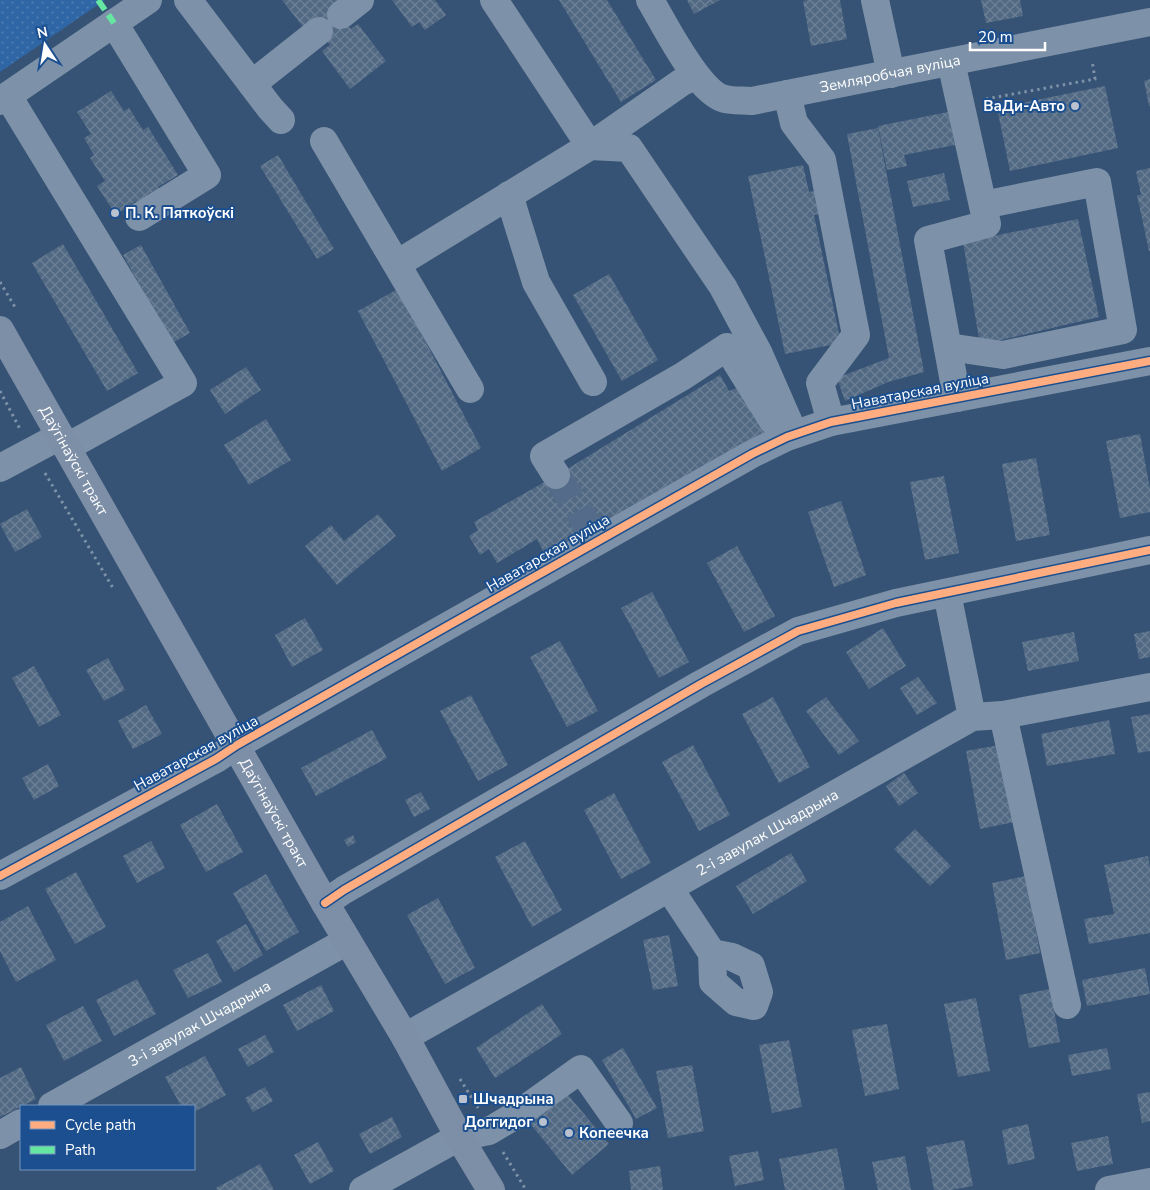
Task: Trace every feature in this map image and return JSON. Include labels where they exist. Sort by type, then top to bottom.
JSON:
[{"type":"main road","name":"Даўгінаўскі тракт","points":[[0,330],[347,941],[405,1037],[459,1137],[491,1190]]},
{"type":"street","points":[[0,468],[64,441],[183,382],[4,98],[148,0]]},
{"type":"street","points":[[188,0],[281,120]]},
{"type":"street","points":[[494,0],[590,146]]},
{"type":"street","name":"Земляробчая вуліца","points":[[650,0],[696,76],[710,90],[723,99],[752,101],[1150,22]]},
{"type":"street","points":[[875,0],[891,74]]},
{"type":"street","points":[[114,23],[207,175],[139,217]]},
{"type":"street","points":[[252,84],[320,32]]},
{"type":"street","points":[[951,62],[987,224],[928,240],[956,398]]},
{"type":"street","points":[[397,264],[590,146],[682,82],[696,76]]},
{"type":"street","points":[[787,94],[794,123],[822,160],[856,334],[820,383],[831,422]]},
{"type":"street","points":[[324,142],[470,389]]},
{"type":"street","points":[[590,146],[629,148],[722,287],[759,354],[788,437]]},
{"type":"street","points":[[948,347],[1003,355],[1123,330],[1097,182],[983,205]]},
{"type":"street","points":[[509,195],[536,282],[593,382]]},
{"type":"street","points":[[556,475],[544,456],[684,376],[727,347],[788,437]]},
{"type":"street","name":"Наватарская вуліца","points":[[0,876],[216,759],[594,537],[788,437],[831,422],[1150,361]]},
{"type":"street","points":[[325,902],[701,684],[798,631],[896,603],[1150,550]]},
{"type":"street","points":[[947,593],[972,717]]},
{"type":"street","name":"2-і завулак Шчадрына","points":[[405,1037],[972,717],[1003,714],[1150,687]]},
{"type":"street","points":[[1003,714],[1067,1005]]},
{"type":"street","points":[[669,888],[712,953]]},
{"type":"street","name":"3-і завулак Шчадрына","points":[[54,1105],[347,941]]},
{"type":"street","points":[[363,1190],[459,1137],[490,1131],[521,1112],[581,1069],[619,1123]]},
{"type":"street","points":[[0,1135],[20,1125]]},
{"type":"street","points":[[1109,1190],[1150,1182]]},
{"type":"path","points":[[960,103],[1095,79],[1091,55]]},
{"type":"shaded area","points":[[0,0],[105,0],[0,72]]},
{"type":"building","points":[[282,0],[339,0],[333,4],[351,29],[358,24],[386,61],[350,89],[322,51],[330,45],[312,21],[303,27]]},
{"type":"building","points":[[392,0],[435,0],[446,15],[425,30],[419,22],[412,27]]},
{"type":"building","points":[[559,0],[607,0],[656,80],[621,102]]},
{"type":"building","points":[[687,0],[720,0],[694,14]]},
{"type":"building","points":[[840,0],[847,39],[811,46],[803,1]]},
{"type":"building","points":[[981,0],[1020,0],[1023,16],[986,23]]},
{"type":"building","points":[[1150,79],[1150,106],[1149,106],[1144,81]]},
{"type":"building","points":[[1105,86],[1118,148],[1010,171],[997,108]]},
{"type":"building","points":[[111,91],[124,111],[129,108],[143,130],[148,127],[178,175],[158,187],[162,195],[141,208],[136,201],[116,215],[97,186],[105,181],[90,158],[94,155],[84,138],[91,134],[77,112]]},
{"type":"building","points":[[948,112],[955,145],[904,155],[907,166],[887,170],[878,126]]},
{"type":"building","points":[[878,128],[924,372],[888,382],[845,401],[837,378],[889,358],[847,134]]},
{"type":"building","points":[[278,155],[334,249],[317,259],[260,166]]},
{"type":"building","points":[[803,165],[809,192],[819,190],[824,213],[814,215],[841,343],[785,354],[748,176]]},
{"type":"building","points":[[1150,168],[1149,251],[1137,195],[1141,195],[1136,171]]},
{"type":"building","points":[[944,173],[950,200],[913,207],[907,181]]},
{"type":"building","points":[[1078,219],[1099,317],[980,345],[963,242]]},
{"type":"building","points":[[63,244],[138,373],[107,391],[32,263]]},
{"type":"building","points":[[141,245],[190,333],[172,343],[123,255]]},
{"type":"building","points":[[609,274],[658,360],[622,381],[573,295]]},
{"type":"building","points":[[398,289],[481,448],[442,471],[358,311]]},
{"type":"building","points":[[246,367],[261,390],[225,414],[210,390]]},
{"type":"building","points":[[720,375],[729,391],[739,387],[766,434],[547,559],[537,539],[497,563],[489,549],[480,555],[469,536],[478,530],[474,522],[564,471]]},
{"type":"building","points":[[266,419],[291,460],[249,485],[224,445]]},
{"type":"building","points":[[1140,434],[1150,489],[1150,512],[1120,518],[1106,441]]},
{"type":"building","points":[[1036,458],[1050,535],[1016,541],[1002,464]]},
{"type":"building","points":[[944,476],[959,553],[925,560],[910,482]]},
{"type":"building","points":[[841,501],[866,575],[834,587],[808,512]]},
{"type":"building","points":[[27,509],[42,537],[15,552],[0,524]]},
{"type":"building","points":[[378,514],[396,536],[337,585],[305,546],[331,525],[344,541]]},
{"type":"building","points":[[737,546],[775,616],[744,632],[707,563]]},
{"type":"building","points":[[652,592],[689,662],[659,678],[621,608]]},
{"type":"building","points":[[305,618],[323,650],[292,667],[275,635]]},
{"type":"building","points":[[883,628],[906,666],[869,689],[846,652]]},
{"type":"building","points":[[1150,631],[1150,657],[1139,659],[1134,634]]},
{"type":"building","points":[[1074,632],[1079,661],[1028,671],[1022,642]]},
{"type":"building","points":[[560,641],[598,711],[567,727],[530,657]]},
{"type":"building","points":[[108,658],[125,690],[104,701],[86,670]]},
{"type":"building","points":[[34,666],[61,715],[39,727],[12,678]]},
{"type":"building","points":[[918,677],[937,703],[917,715],[900,688]]},
{"type":"building","points":[[471,695],[508,765],[478,781],[440,711]]},
{"type":"building","points":[[773,697],[810,767],[779,783],[742,714]]},
{"type":"building","points":[[826,697],[859,741],[839,755],[806,711]]},
{"type":"building","points":[[146,705],[162,734],[133,749],[118,721]]},
{"type":"building","points":[[1150,714],[1150,751],[1138,753],[1131,717]]},
{"type":"building","points":[[1109,720],[1115,754],[1047,766],[1041,734]]},
{"type":"building","points":[[372,730],[387,758],[316,796],[301,768]]},
{"type":"building","points":[[693,745],[730,815],[699,831],[662,762]]},
{"type":"building","points":[[1000,745],[1014,822],[980,829],[966,751]]},
{"type":"building","points":[[48,764],[59,786],[34,800],[22,778]]},
{"type":"building","points":[[904,773],[918,793],[899,806],[886,786]]},
{"type":"building","points":[[421,792],[430,809],[414,817],[405,800]]},
{"type":"building","points":[[614,793],[651,863],[621,879],[584,810]]},
{"type":"building","points":[[217,804],[243,852],[206,872],[180,825]]},
{"type":"building","points":[[915,829],[951,866],[930,886],[894,849]]},
{"type":"building","points":[[353,835],[356,842],[348,847],[344,840]]},
{"type":"building","points":[[151,841],[165,868],[137,883],[123,856]]},
{"type":"building","points":[[525,841],[562,910],[532,927],[495,857]]},
{"type":"building","points":[[791,853],[807,881],[753,914],[736,886]]},
{"type":"building","points":[[1148,856],[1150,868],[1150,933],[1089,944],[1084,919],[1114,914],[1104,865]]},
{"type":"building","points":[[76,872],[106,927],[75,944],[45,889]]},
{"type":"building","points":[[266,874],[299,932],[266,951],[233,893]]},
{"type":"building","points":[[1026,876],[1040,953],[1006,960],[992,883]]},
{"type":"building","points":[[438,898],[475,968],[445,984],[407,915]]},
{"type":"building","points":[[28,906],[56,960],[16,982],[0,951],[0,922]]},
{"type":"building","points":[[246,924],[263,955],[234,972],[216,941]]},
{"type":"building","points":[[669,935],[678,986],[653,990],[643,940]]},
{"type":"building","points":[[208,953],[222,982],[188,998],[173,970]]},
{"type":"building","points":[[1145,968],[1150,994],[1087,1006],[1082,980]]},
{"type":"building","points":[[137,979],[156,1014],[114,1036],[96,1000]]},
{"type":"building","points":[[321,985],[334,1011],[297,1031],[283,1005]]},
{"type":"building","points":[[1050,989],[1060,1042],[1029,1048],[1019,995]]},
{"type":"building","points":[[976,998],[990,1071],[958,1077],[944,1004]]},
{"type":"building","points":[[542,1004],[562,1034],[495,1078],[476,1048]]},
{"type":"building","points":[[83,1006],[102,1041],[64,1061],[46,1025]]},
{"type":"building","points":[[887,1024],[899,1089],[865,1096],[852,1030]]},
{"type":"building","points":[[265,1035],[274,1052],[248,1067],[238,1049]]},
{"type":"building","points":[[789,1040],[802,1107],[772,1113],[759,1045]]},
{"type":"building","points":[[623,1048],[657,1108],[636,1119],[602,1060]]},
{"type":"building","points":[[1107,1048],[1111,1069],[1072,1076],[1068,1055]]},
{"type":"building","points":[[205,1056],[226,1095],[195,1111],[195,1105],[180,1105],[165,1077]]},
{"type":"building","points":[[692,1065],[704,1131],[668,1138],[656,1071]]},
{"type":"building","points":[[21,1067],[36,1099],[20,1105],[20,1107],[0,1117],[0,1078]]},
{"type":"building","points":[[265,1087],[273,1101],[253,1112],[245,1098]]},
{"type":"building","name":"Копеечка","points":[[565,1091],[609,1144],[572,1175],[528,1121]]},
{"type":"building","points":[[1150,1092],[1150,1121],[1142,1123],[1137,1094]]},
{"type":"building","points":[[392,1117],[402,1137],[370,1154],[359,1134]]},
{"type":"building","points":[[1028,1124],[1035,1159],[1008,1165],[1002,1130]]},
{"type":"building","points":[[1108,1136],[1113,1164],[1077,1171],[1071,1143]]},
{"type":"building","points":[[964,1140],[973,1186],[951,1190],[934,1190],[926,1147]]},
{"type":"building","points":[[318,1142],[334,1171],[310,1184],[294,1155]]},
{"type":"building","points":[[837,1148],[845,1190],[785,1190],[779,1159]]},
{"type":"building","points":[[758,1151],[764,1180],[735,1186],[729,1156]]},
{"type":"building","points":[[905,1156],[911,1190],[878,1190],[872,1162]]},
{"type":"building","points":[[260,1164],[274,1190],[217,1190],[216,1188]]},
{"type":"building","points":[[660,1166],[663,1190],[631,1190],[629,1171]]},
{"type":"tunnel","points":[[556,475],[592,533]]},
{"type":"marked path","points":[[98,0],[114,23]]},
{"type":"cycle path","points":[[0,876],[216,759],[237,745],[752,454],[787,437],[831,422],[1150,361]]},
{"type":"cycle path","points":[[325,903],[344,890],[701,684],[798,631],[896,603],[1150,550]]},
{"type":"place","name":"ВаДи-Авто","points":[[1075,106]]},
{"type":"place","name":"П. К. Пяткоўскі","points":[[115,213]]},
{"type":"place","name":"Шчадрына","points":[[463,1099]]},
{"type":"place","name":"Доггидог","points":[[543,1122]]},
{"type":"place","name":"Копеечка","points":[[569,1133]]}]
